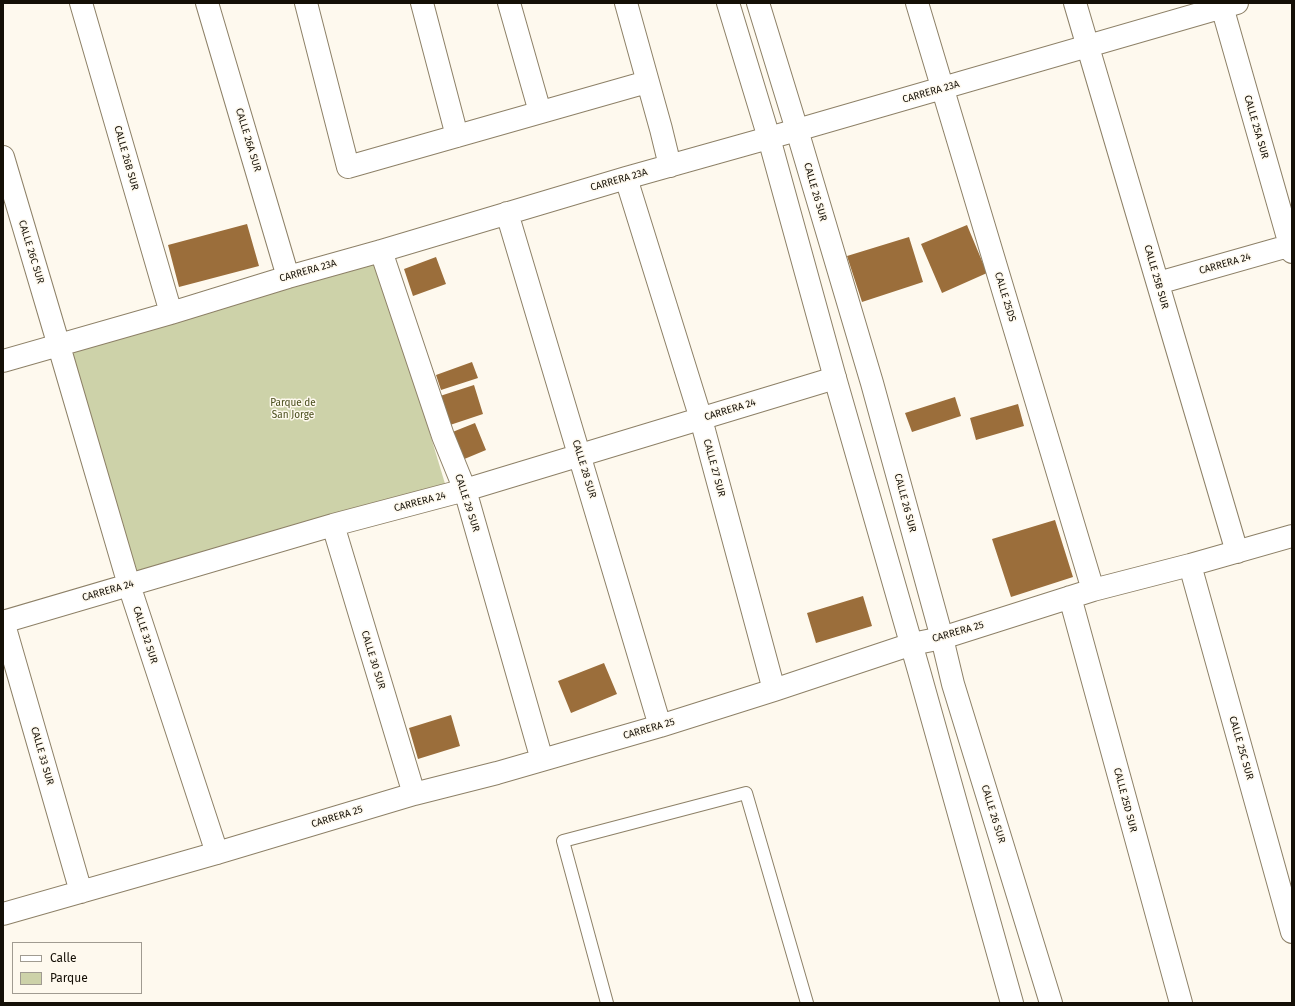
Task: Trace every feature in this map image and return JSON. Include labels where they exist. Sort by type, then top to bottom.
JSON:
[{"type":"street","name":"CALLE 26B SUR","points":[[82,3],[171,313]]},
{"type":"street","name":"CALLE 26A SUR","points":[[207,3],[288,277]]},
{"type":"street","points":[[306,3],[348,167],[647,82]]},
{"type":"street","points":[[422,3],[457,136]]},
{"type":"street","points":[[509,3],[540,112]]},
{"type":"street","points":[[626,3],[670,166]]},
{"type":"street","points":[[728,3],[769,138],[835,378],[912,644],[1012,1003]]},
{"type":"street","name":"CALLE 26 SUR","points":[[758,3],[872,383],[942,638],[953,684],[1051,1003]]},
{"type":"street","name":"CALLE 25DS","points":[[917,3],[1093,590]]},
{"type":"street","name":"CALLE 25B SUR","points":[[1075,3],[1236,552]]},
{"type":"street","name":"CARRERA 23A","points":[[3,361],[171,313],[507,212],[1088,46],[1226,4]]},
{"type":"street","name":"CALLE 25A SUR","points":[[1226,4],[1291,247]]},
{"type":"street","name":"CALLE 26C SUR","points":[[3,158],[59,346]]},
{"type":"street","name":"CALLE 27 SUR","points":[[626,178],[700,420],[774,690]]},
{"type":"street","name":"CALLE 28 SUR","points":[[507,212],[660,726]]},
{"type":"street","name":"CARRERA 24","points":[[1158,283],[1291,247]]},
{"type":"street","name":"CALLE 29 SUR","points":[[381,250],[443,436],[465,490],[542,760]]},
{"type":"street","name":"CALLE 32 SUR","points":[[59,346],[129,585],[217,853]]},
{"type":"street","name":"CARRERA 24","points":[[3,621],[333,525],[465,490],[835,378]]},
{"type":"street","name":"CALLE 30 SUR","points":[[333,525],[414,794]]},
{"type":"street","name":"CARRERA 25","points":[[3,914],[217,853],[414,794],[497,773],[660,726],[912,644],[942,638],[1093,590],[1190,565],[1292,536]]},
{"type":"street","name":"CALLE 25C SUR","points":[[1190,565],[1292,932]]},
{"type":"street","name":"CALLE 25D SUR","points":[[1070,597],[1181,1003]]},
{"type":"street","name":"CALLE 33 SUR","points":[[3,621],[81,892]]},
{"type":"lane","points":[[607,1003],[563,841],[746,794],[807,1003]]},
{"type":"green space","name":"Parque de San Jorge","points":[[378,261],[446,487],[134,575],[67,352]]},
{"type":"building","points":[[247,224],[259,266],[179,287],[168,245]]},
{"type":"building","points":[[967,225],[987,273],[942,293],[921,244]]},
{"type":"building","points":[[909,237],[923,282],[862,302],[847,256]]},
{"type":"building","points":[[436,257],[446,284],[413,296],[404,269]]},
{"type":"building","points":[[472,362],[478,378],[441,390],[436,375]]},
{"type":"building","points":[[474,385],[483,414],[450,425],[440,396]]},
{"type":"building","points":[[955,397],[961,416],[912,432],[905,413]]},
{"type":"building","points":[[1018,404],[1024,426],[976,440],[970,418]]},
{"type":"building","points":[[475,423],[486,450],[462,460],[450,433]]},
{"type":"building","points":[[1055,520],[1073,577],[1011,597],[992,539]]},
{"type":"building","points":[[863,596],[872,626],[816,643],[807,613]]},
{"type":"building","points":[[604,663],[617,694],[571,713],[558,681]]},
{"type":"building","points":[[451,715],[460,746],[418,759],[409,728]]}]
